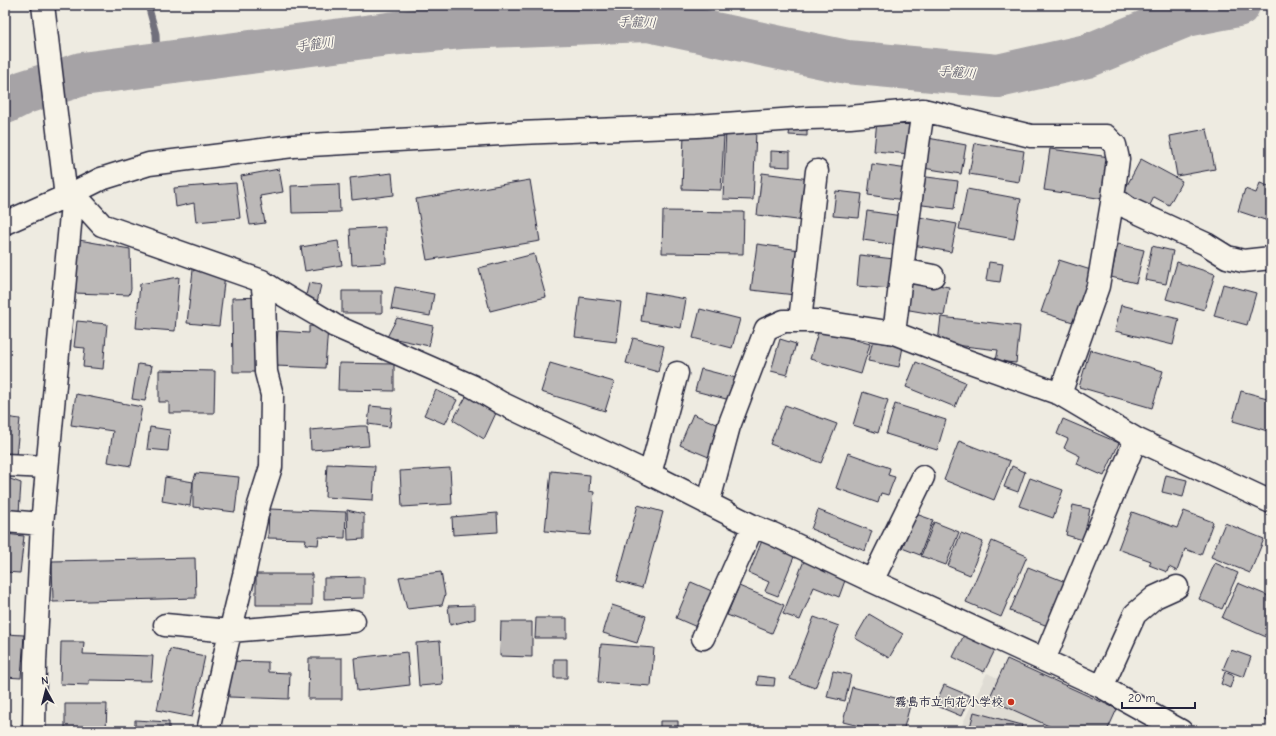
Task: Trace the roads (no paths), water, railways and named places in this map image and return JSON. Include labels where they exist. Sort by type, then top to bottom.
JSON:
[{"type":"street","points":[[34,731],[35,661],[42,524],[69,191],[43,5]]},
{"type":"street","points":[[894,333],[916,151],[923,110]]},
{"type":"street","points":[[5,223],[69,191],[149,164],[294,146],[519,132],[697,126],[809,118],[850,117],[923,110],[1032,136],[1106,136],[1115,145],[1118,159],[1098,286],[1060,394]]},
{"type":"street","points":[[800,321],[817,171]]},
{"type":"street","points":[[69,191],[102,224],[262,281],[276,292],[319,315],[335,326],[472,386],[501,403],[650,474],[753,526],[1102,687],[1181,731]]},
{"type":"street","points":[[1113,197],[1128,208],[1206,244],[1227,257],[1243,261],[1271,258]]},
{"type":"street","points":[[902,270],[933,276]]},
{"type":"street","points":[[208,731],[259,505],[271,467],[272,395],[266,372],[264,297],[262,281]]},
{"type":"street","points":[[708,504],[729,426],[766,329],[784,321],[818,321],[894,333],[1060,394],[1136,439],[1271,502]]},
{"type":"street","points":[[650,474],[677,372]]},
{"type":"street","points":[[1044,660],[1136,439]]},
{"type":"street","points":[[5,465],[47,467]]},
{"type":"street","points":[[872,582],[923,477]]},
{"type":"street","points":[[5,521],[42,524]]},
{"type":"street","points":[[703,638],[753,526]]},
{"type":"street","points":[[1102,687],[1135,614],[1155,597],[1177,587]]},
{"type":"street","points":[[164,625],[230,631],[354,621]]},
{"type":"waterway","points":[[148,5],[156,34],[157,64]]},
{"type":"waterway","name":"手籠川","points":[[5,102],[25,92],[82,74],[388,34],[461,27],[648,20],[847,62],[998,76],[1087,56],[1187,15],[1238,5]]},
{"type":"place","name":"霧島市立向花小学校","points":[[1011,702]]}]
